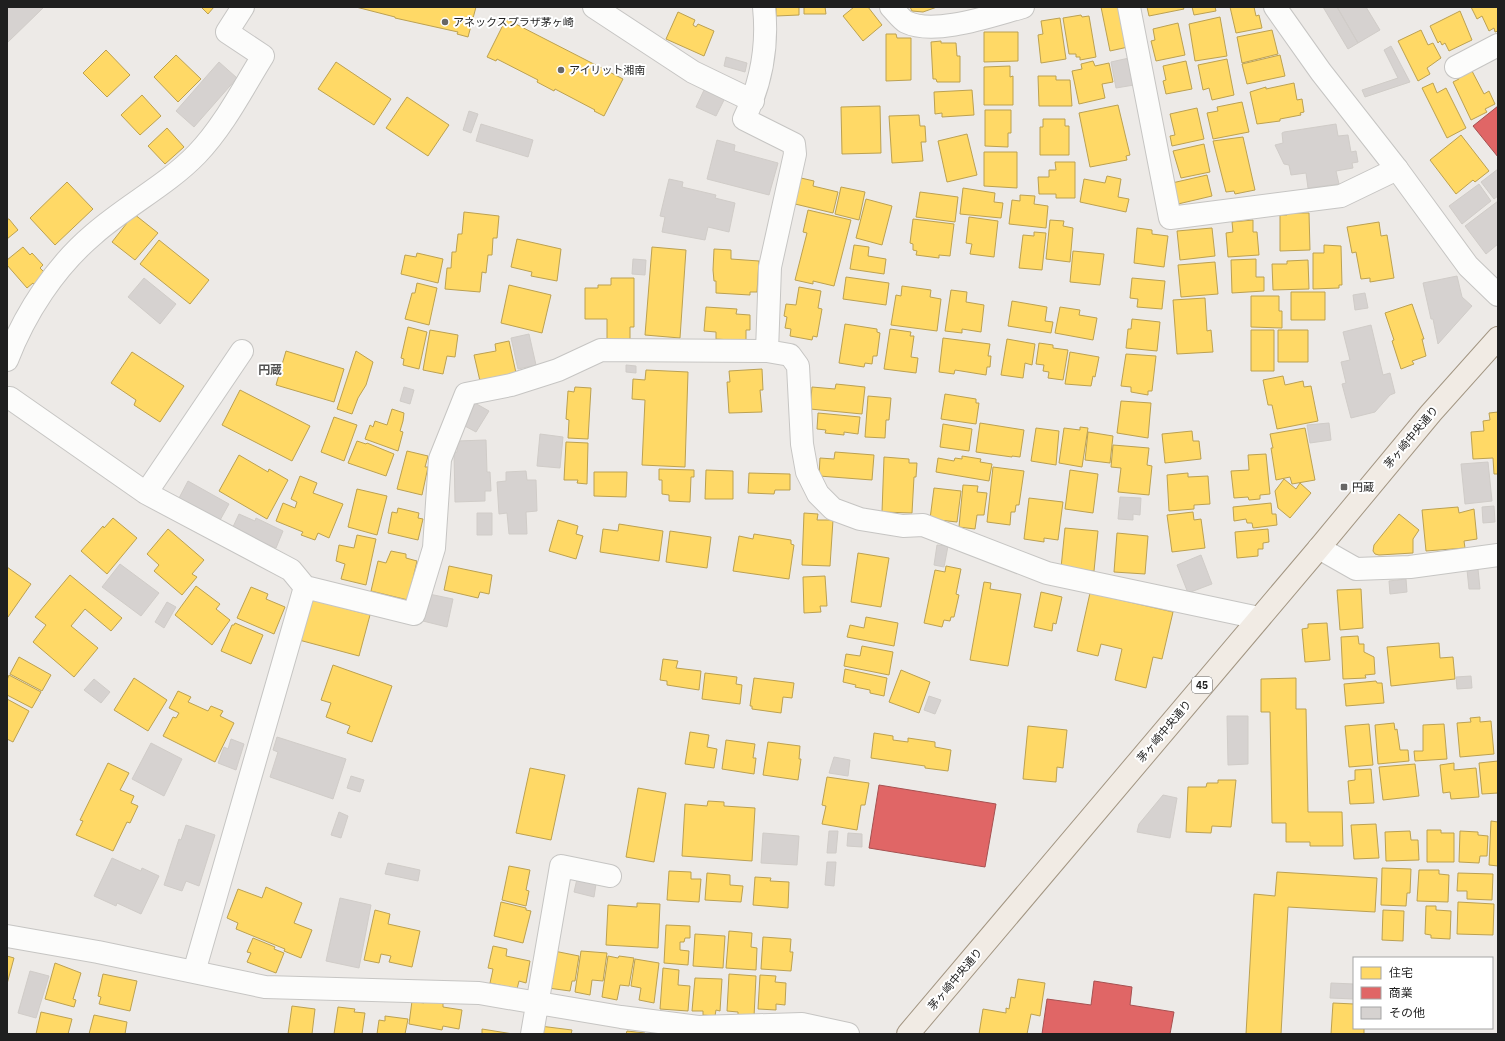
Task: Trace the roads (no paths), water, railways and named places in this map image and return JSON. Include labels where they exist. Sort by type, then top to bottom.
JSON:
[{"type":"main road","name":"茅ヶ崎中央通り","points":[[908,1034],[1319,548],[1430,413],[1498,338]]},
{"type":"street","points":[[7,360],[16,336],[33,306],[65,263],[94,234],[167,180],[198,154],[224,120],[263,56],[227,32],[243,7]]},
{"type":"street","points":[[594,7],[693,72],[753,101]]},
{"type":"street","points":[[764,7],[766,29],[763,59],[753,101],[744,119],[794,144],[795,154],[770,267],[766,351]]},
{"type":"street","points":[[891,7],[905,22],[923,28],[963,23],[1023,7]]},
{"type":"street","points":[[1129,7],[1170,218],[1341,196],[1397,169]]},
{"type":"street","points":[[1275,7],[1321,72],[1397,169],[1468,266],[1498,295]]},
{"type":"street","points":[[1456,67],[1498,46]]},
{"type":"street","points":[[7,398],[10,398],[146,493],[291,570],[305,587],[414,614],[434,548],[440,459],[466,394],[511,384],[558,370],[601,350],[766,351],[790,355],[798,366],[802,444],[807,472],[818,494],[833,509],[860,519],[903,526],[923,525],[1047,572],[1259,618]]},
{"type":"street","points":[[146,493],[242,351]]},
{"type":"street","points":[[1319,548],[1356,570],[1410,567],[1498,555]]},
{"type":"street","points":[[194,972],[305,587]]},
{"type":"street","points":[[532,1034],[561,866],[610,876]]},
{"type":"street","points":[[7,936],[265,987],[479,993],[536,1004],[698,1027],[802,1024],[848,1034]]},
{"type":"place","name":"アネックスプラザ茅ヶ崎","points":[[445,22]]},
{"type":"place","name":"アイリット湘南","points":[[561,70]]},
{"type":"place","name":"円蔵","points":[[1344,487]]},
{"type":"district","name":"円蔵","points":[[270,370]]}]
